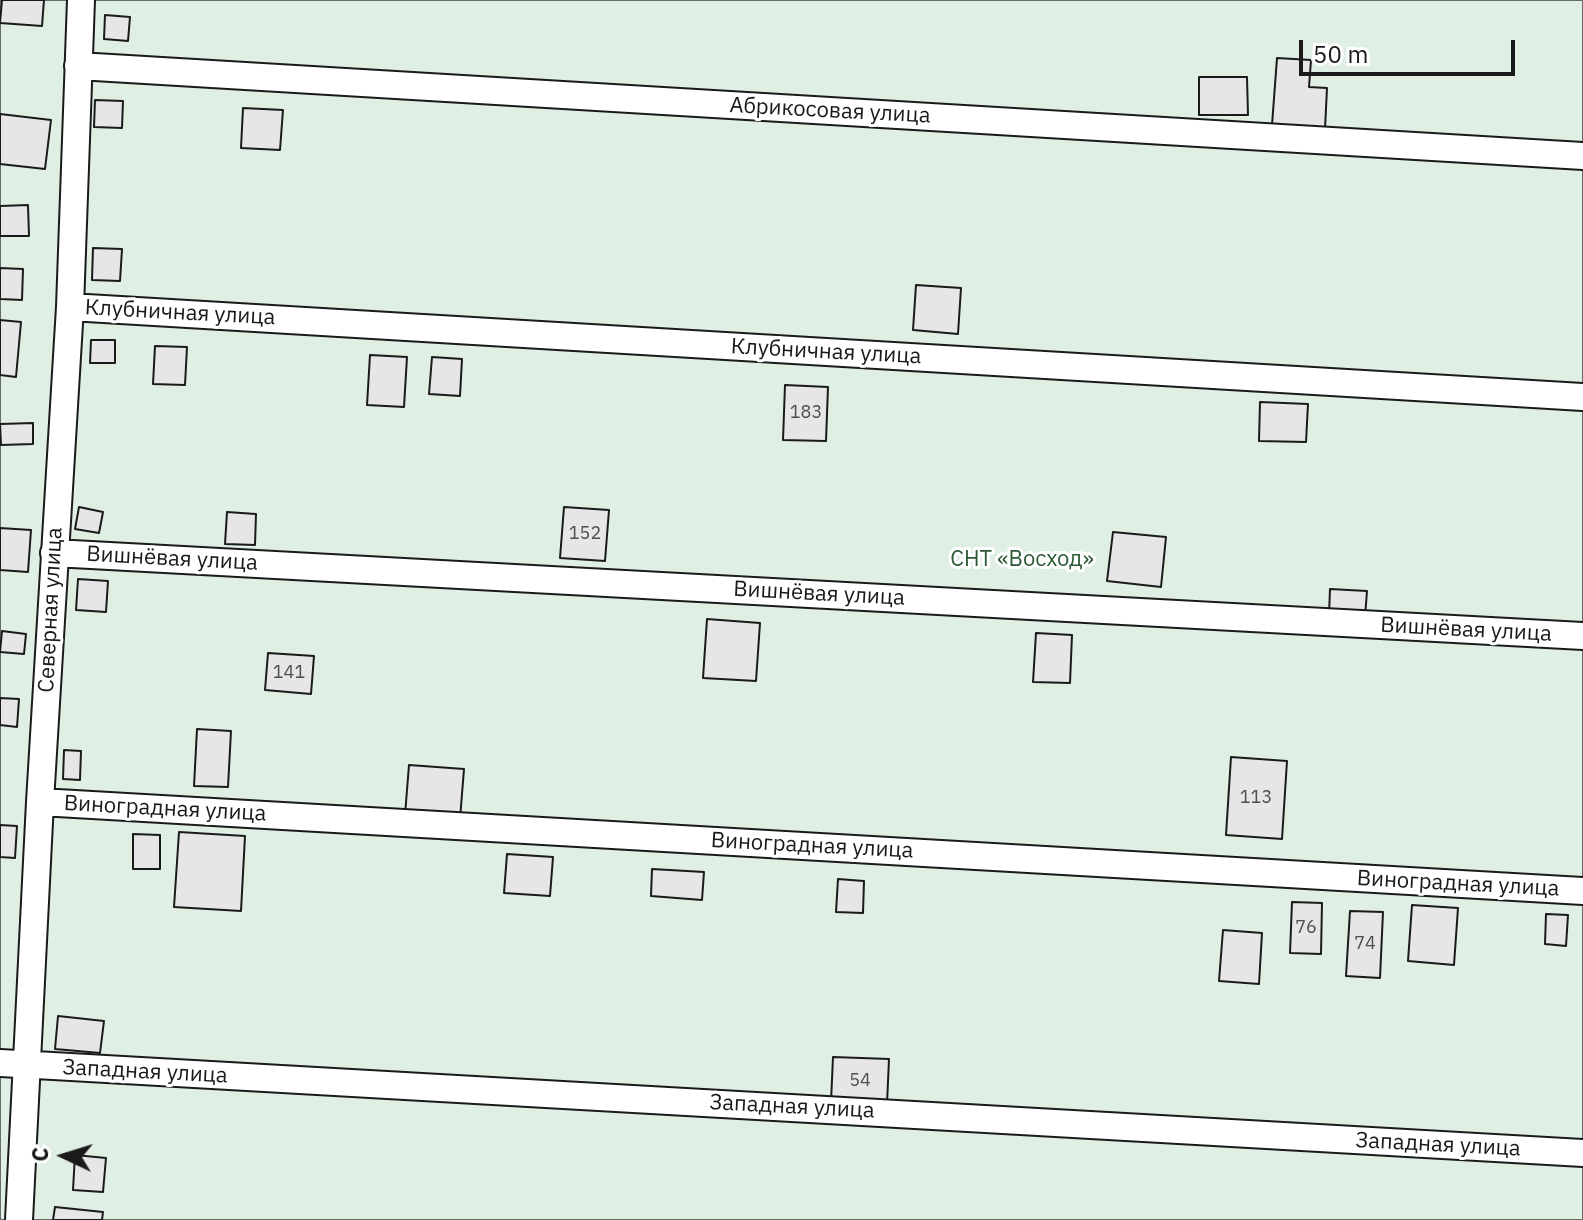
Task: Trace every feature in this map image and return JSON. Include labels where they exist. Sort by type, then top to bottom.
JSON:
[{"type":"street","name":"Северная улица","points":[[19,1220],[70,307],[81,0]]},
{"type":"street","name":"Абрикосовая улица","points":[[78,66],[1583,156]]},
{"type":"street","name":"Клубничная улица","points":[[70,307],[1583,397]]},
{"type":"street","name":"Вишнёвая улица","points":[[54,553],[1583,636]]},
{"type":"street","name":"Виноградная улица","points":[[40,802],[1583,891]]},
{"type":"street","name":"Западная улица","points":[[0,1063],[1583,1153]]},
{"type":"green space","name":"СНТ «Восход»","points":[[0,0],[1583,0],[1583,1220],[0,1220]]},
{"type":"building","points":[[2,0],[44,0],[42,26],[0,23]]},
{"type":"building","points":[[105,15],[130,17],[128,41],[104,39]]},
{"type":"building","points":[[1277,58],[1311,60],[1309,87],[1327,88],[1325,129],[1272,125]]},
{"type":"building","points":[[1199,77],[1247,77],[1248,115],[1199,115]]},
{"type":"building","points":[[95,100],[123,101],[122,128],[94,127]]},
{"type":"building","points":[[243,108],[283,110],[280,150],[241,148]]},
{"type":"building","points":[[0,114],[51,120],[45,169],[0,164]]},
{"type":"building","points":[[28,205],[29,236],[0,236],[0,206]]},
{"type":"building","points":[[93,248],[122,249],[120,281],[92,280]]},
{"type":"building","points":[[0,268],[23,269],[22,300],[0,299]]},
{"type":"building","points":[[916,285],[961,288],[958,334],[913,330]]},
{"type":"building","points":[[0,320],[21,322],[16,377],[0,375]]},
{"type":"building","points":[[91,340],[115,340],[115,363],[90,363]]},
{"type":"building","points":[[155,346],[187,347],[185,385],[153,384]]},
{"type":"building","points":[[370,355],[407,357],[404,407],[367,405]]},
{"type":"building","points":[[432,357],[462,359],[460,396],[429,394]]},
{"type":"building","points":[[785,385],[828,387],[826,441],[783,440]]},
{"type":"building","points":[[1260,402],[1308,404],[1306,442],[1259,441]]},
{"type":"building","points":[[33,423],[33,444],[1,445],[0,424]]},
{"type":"building","points":[[79,507],[103,512],[99,533],[75,529]]},
{"type":"building","points":[[564,507],[609,510],[605,561],[560,558]]},
{"type":"building","points":[[227,512],[256,514],[255,545],[225,544]]},
{"type":"building","points":[[0,528],[31,530],[28,572],[0,570]]},
{"type":"building","points":[[1113,532],[1166,537],[1161,587],[1107,581]]},
{"type":"building","points":[[78,579],[108,581],[106,612],[76,610]]},
{"type":"building","points":[[1330,589],[1367,591],[1365,617],[1329,615]]},
{"type":"building","points":[[707,619],[760,623],[756,681],[703,678]]},
{"type":"building","points":[[2,631],[26,634],[24,654],[0,652]]},
{"type":"building","points":[[1036,633],[1072,635],[1070,683],[1033,682]]},
{"type":"building","points":[[268,653],[314,656],[311,694],[265,690]]},
{"type":"building","points":[[0,698],[19,699],[17,727],[0,725]]},
{"type":"building","points":[[197,729],[231,731],[228,787],[194,786]]},
{"type":"building","points":[[64,750],[81,751],[80,780],[63,779]]},
{"type":"building","points":[[1231,757],[1287,761],[1282,839],[1226,835]]},
{"type":"building","points":[[409,765],[464,769],[460,819],[405,815]]},
{"type":"building","points":[[0,825],[17,826],[15,858],[0,857]]},
{"type":"building","points":[[179,832],[245,836],[241,911],[174,907]]},
{"type":"building","points":[[133,834],[160,835],[160,869],[133,869]]},
{"type":"building","points":[[507,854],[553,857],[550,896],[504,893]]},
{"type":"building","points":[[652,869],[704,872],[702,900],[651,896]]},
{"type":"building","points":[[838,879],[864,881],[863,913],[836,912]]},
{"type":"building","points":[[1292,902],[1322,903],[1321,954],[1290,953]]},
{"type":"building","points":[[1412,905],[1458,908],[1454,965],[1408,961]]},
{"type":"building","points":[[1350,911],[1383,912],[1380,978],[1346,976]]},
{"type":"building","points":[[1546,914],[1568,915],[1566,946],[1545,944]]},
{"type":"building","points":[[1223,930],[1262,933],[1259,984],[1219,981]]},
{"type":"building","points":[[58,1016],[104,1021],[100,1053],[55,1049]]},
{"type":"building","points":[[833,1057],[889,1059],[887,1104],[831,1102]]},
{"type":"building","points":[[75,1155],[106,1158],[103,1192],[73,1190]]},
{"type":"building","points":[[55,1207],[103,1212],[102,1220],[53,1220]]}]
